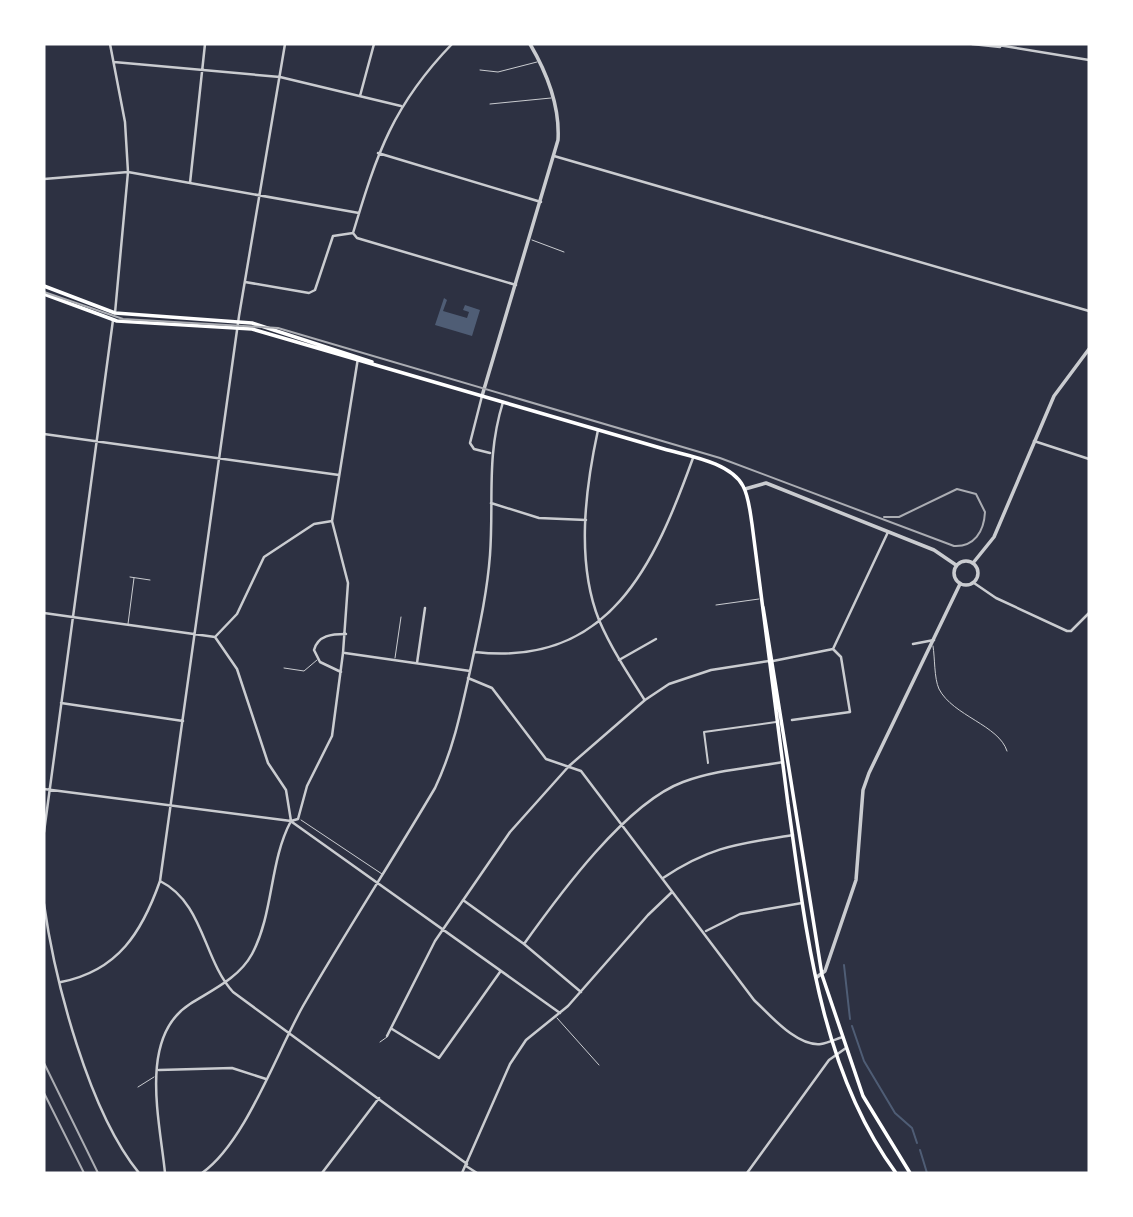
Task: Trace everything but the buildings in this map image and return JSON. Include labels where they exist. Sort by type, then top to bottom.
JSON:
[{"type":"main road","points":[[44,286],[115,313],[239,325],[726,470],[744,489],[819,976],[863,1097],[910,1173]]},
{"type":"main road","points":[[44,294],[113,320],[239,325]]},
{"type":"main road","points":[[771,661],[802,903],[834,1040],[859,1109],[896,1173]]},
{"type":"street","points":[[110,44],[125,122],[128,172],[115,313]]},
{"type":"street","points":[[190,183],[205,44]]},
{"type":"street","points":[[61,982],[90,974],[123,951],[144,922],[160,881],[245,282],[285,44]]},
{"type":"street","points":[[360,96],[374,44]]},
{"type":"street","points":[[352,233],[378,153],[402,106],[452,44]]},
{"type":"street","points":[[491,453],[471,447],[482,396],[541,202],[558,131],[553,97],[540,61],[530,44]]},
{"type":"street","points":[[972,44],[1089,60]]},
{"type":"street","points":[[992,44],[1017,49]]},
{"type":"street","points":[[114,62],[280,78],[402,106]]},
{"type":"street","points":[[378,153],[541,202]]},
{"type":"street","points":[[554,156],[1089,311]]},
{"type":"street","points":[[44,179],[128,172],[359,213]]},
{"type":"street","points":[[245,282],[309,293],[318,285],[334,236],[352,233],[393,249],[516,285]]},
{"type":"street","points":[[44,832],[113,320]]},
{"type":"street","points":[[974,564],[995,537],[1054,396],[1089,349]]},
{"type":"street","points":[[44,789],[172,807],[291,821],[298,819],[307,786],[332,736],[346,634],[348,583],[332,520],[358,359]]},
{"type":"street","points":[[202,1173],[228,1146],[288,1033],[384,875],[435,788],[447,762],[470,671],[488,578],[491,453],[503,402]]},
{"type":"street","points":[[598,430],[586,520],[588,571],[599,620],[645,699]]},
{"type":"street","points":[[44,433],[339,475]]},
{"type":"street","points":[[1034,440],[1089,459]]},
{"type":"street","points":[[474,652],[517,654],[555,644],[599,620],[639,580],[669,523],[693,458]]},
{"type":"street","points":[[744,489],[766,483],[934,550],[957,565]]},
{"type":"street","points":[[491,503],[539,518],[586,520]]},
{"type":"street","points":[[215,637],[237,614],[264,557],[314,524],[332,520]]},
{"type":"street","points":[[833,649],[888,532]]},
{"type":"street","points":[[960,584],[954,577],[957,565],[965,561],[974,564]]},
{"type":"street","points":[[974,564],[978,575],[974,583]]},
{"type":"street","points":[[960,584],[974,583],[996,598],[1067,631],[1071,631],[1089,613]]},
{"type":"street","points":[[819,976],[856,880],[863,790],[869,773],[960,584]]},
{"type":"street","points":[[417,663],[425,608]]},
{"type":"street","points":[[44,613],[215,637],[237,669],[268,763],[286,790],[291,821],[283,841],[271,897],[252,953],[234,976],[173,1017],[159,1044],[157,1070],[165,1173]]},
{"type":"street","points":[[341,672],[317,660],[314,650],[320,639],[346,634]]},
{"type":"street","points":[[620,660],[656,639]]},
{"type":"street","points":[[913,644],[933,642]]},
{"type":"street","points":[[387,1037],[442,930],[510,832],[569,766],[645,699],[669,684],[691,675],[833,649]]},
{"type":"street","points":[[792,720],[850,712],[841,657],[833,649]]},
{"type":"street","points":[[343,653],[470,671]]},
{"type":"street","points":[[468,678],[492,688],[541,755],[555,764],[581,771],[754,1000],[785,1028],[818,1044],[843,1037]]},
{"type":"street","points":[[61,703],[184,721]]},
{"type":"street","points":[[708,763],[704,733],[777,722]]},
{"type":"street","points":[[524,944],[564,890],[623,825],[651,801],[682,782],[711,773],[783,762]]},
{"type":"street","points":[[291,821],[560,1013]]},
{"type":"street","points":[[663,878],[686,863],[718,848],[793,835]]},
{"type":"street","points":[[160,881],[174,890],[194,915],[224,982],[244,1001],[379,1098],[477,1173]]},
{"type":"street","points":[[462,1173],[518,1050],[538,1029],[560,1013],[673,891]]},
{"type":"street","points":[[463,900],[524,944],[580,992]]},
{"type":"street","points":[[705,932],[740,914],[802,903]]},
{"type":"street","points":[[44,904],[61,982],[88,1072],[104,1116],[123,1152],[139,1173]]},
{"type":"street","points":[[392,1029],[439,1058],[500,971]]},
{"type":"street","points":[[747,1173],[829,1060],[846,1048]]},
{"type":"street","points":[[157,1070],[232,1068],[265,1079]]},
{"type":"street","points":[[322,1173],[379,1098]]},
{"type":"lane","points":[[480,70],[498,72],[540,61]]},
{"type":"lane","points":[[490,104],[553,97]]},
{"type":"lane","points":[[530,240],[564,252]]},
{"type":"lane","points":[[130,577],[150,580]]},
{"type":"lane","points":[[128,625],[134,578]]},
{"type":"lane","points":[[716,604],[762,600]]},
{"type":"lane","points":[[395,660],[401,617]]},
{"type":"lane","points":[[933,642],[939,688],[958,712],[1002,741],[1007,751]]},
{"type":"lane","points":[[284,668],[304,671],[317,660]]},
{"type":"lane","points":[[298,819],[384,875]]},
{"type":"lane","points":[[556,1017],[599,1065]]},
{"type":"lane","points":[[380,1042],[387,1037]]},
{"type":"lane","points":[[138,1087],[158,1076]]},
{"type":"water","points":[[444,298],[447,300],[443,311],[467,318],[469,312],[463,310],[465,305],[480,310],[472,336],[435,325]]},
{"type":"waterway","points":[[844,965],[850,1019]]},
{"type":"waterway","points":[[852,1026],[864,1061],[895,1113],[912,1128],[917,1143]]},
{"type":"waterway","points":[[920,1150],[927,1173]]},
{"type":"tram line","points":[[972,44],[988,44]]},
{"type":"tram line","points":[[44,292],[123,319],[278,328],[720,458],[954,546],[967,544],[977,537],[983,526],[985,512],[976,494],[957,489],[899,517],[884,517]]},
{"type":"railway","points":[[44,1063],[98,1173]]},
{"type":"railway","points":[[44,1093],[84,1173]]}]
